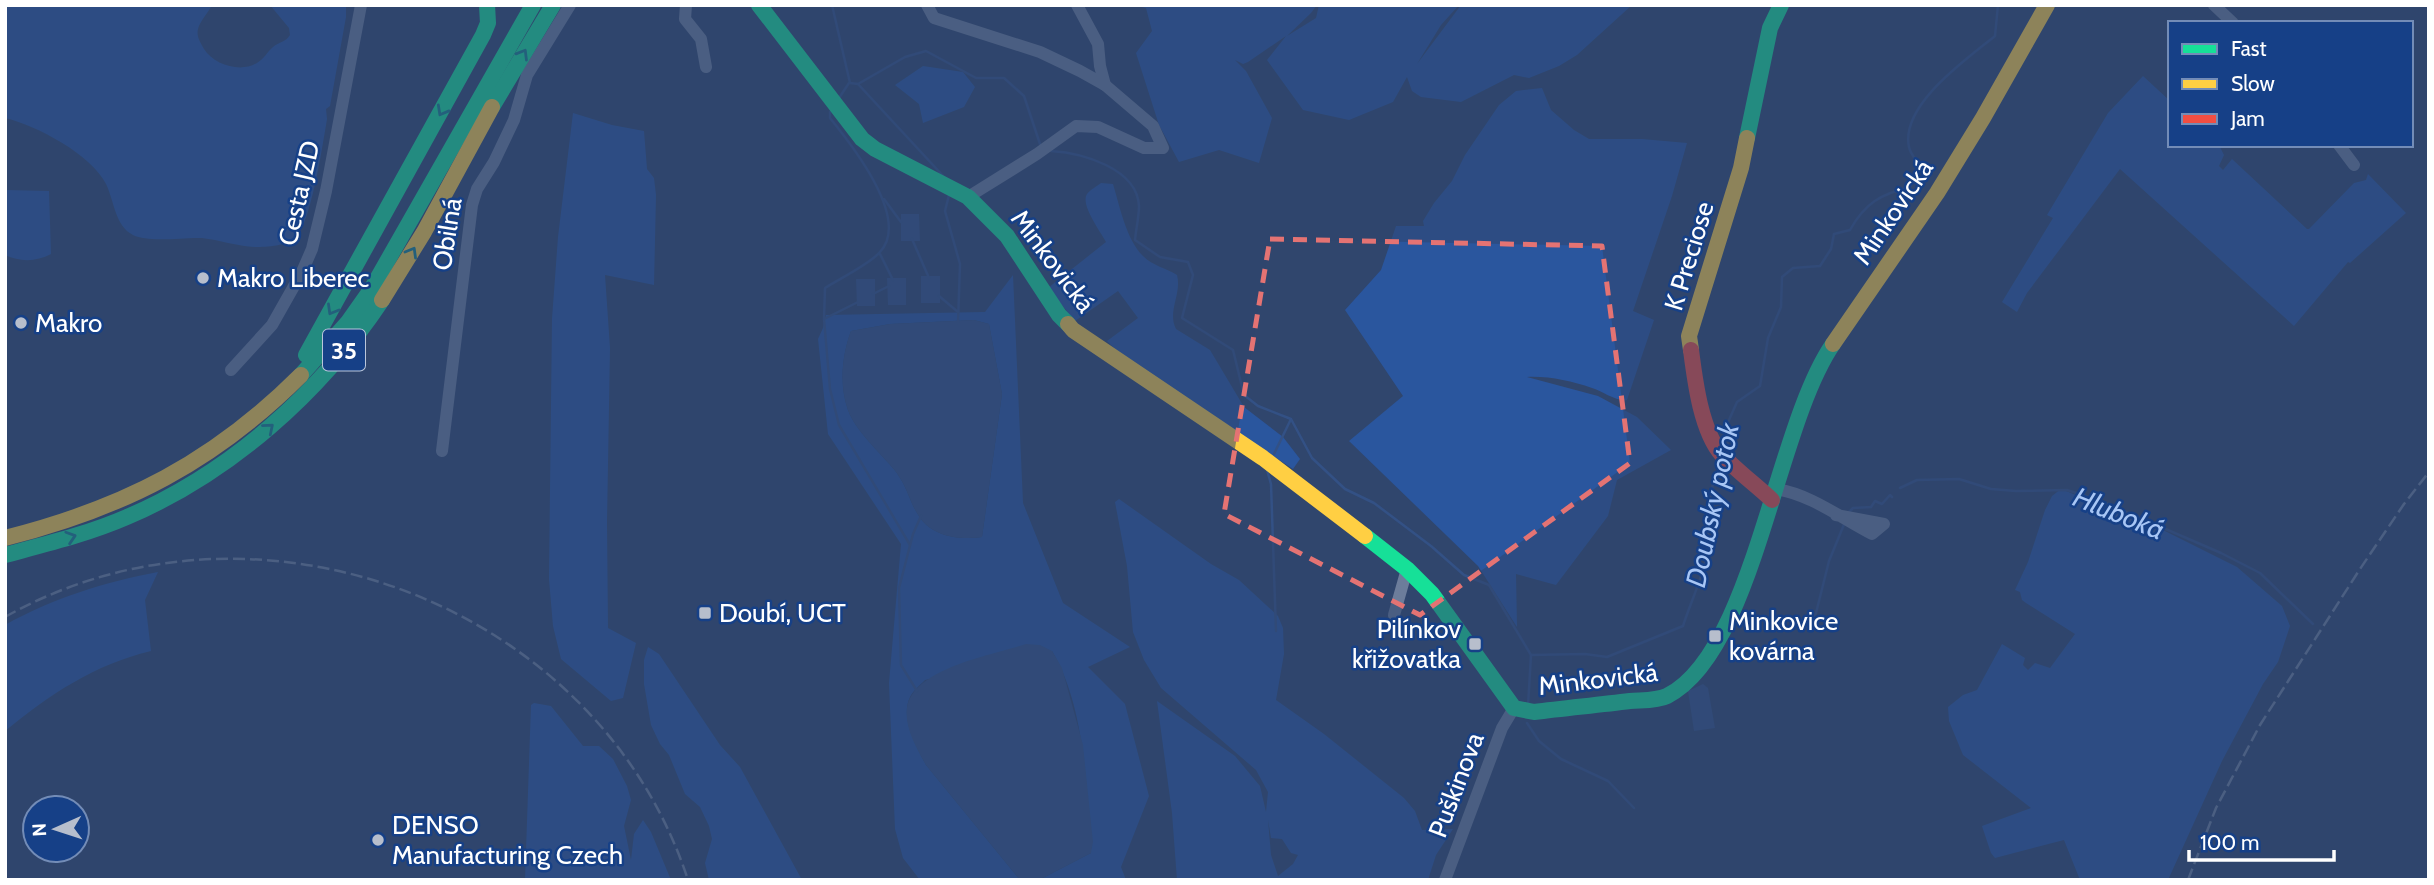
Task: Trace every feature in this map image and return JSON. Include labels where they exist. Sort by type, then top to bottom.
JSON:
[{"type":"main road","points":[[237,433],[306,354],[333,309],[484,35],[488,23],[487,5]]},
{"type":"main road","name":"35","points":[[5,538],[78,519],[167,479],[237,433],[302,376],[349,321],[396,247],[505,49],[533,5]]},
{"type":"main road","name":"35","points":[[5,555],[69,538],[128,516],[174,493],[245,447],[312,388],[362,330],[404,265],[553,5]]},
{"type":"main road","name":"Minkovická","points":[[759,5],[869,145],[968,197],[1007,236],[1059,315],[1073,330],[1264,458],[1406,569],[1432,594],[1514,708],[1534,712],[1665,697],[1674,694],[1711,655],[1755,550],[1801,406],[1819,365],[1937,193],[2047,5]]},
{"type":"main road","name":"K Preciose","points":[[1774,495],[1726,459],[1708,432],[1694,377],[1689,336],[1741,169],[1770,29],[1781,5]]},
{"type":"street","name":"Cesta JZD","points":[[231,370],[272,325],[312,249],[326,191],[347,66],[361,5]]},
{"type":"street","name":"Obilná","points":[[442,451],[474,197],[514,120],[531,68],[570,5]]},
{"type":"street","points":[[686,5],[685,19],[701,39],[706,67]]},
{"type":"street","points":[[927,5],[934,18],[1040,52],[1105,85],[1153,126],[1163,148],[1144,148],[1098,127],[1076,126],[968,197]]},
{"type":"street","points":[[1077,5],[1098,44],[1105,85]]},
{"type":"street","points":[[2214,5],[2231,21]]},
{"type":"street","points":[[2340,147],[2354,165]]},
{"type":"street","points":[[1774,495],[1802,494],[1836,515]]},
{"type":"street","points":[[1394,615],[1406,569]]},
{"type":"street","name":"Puškinova","points":[[1445,880],[1502,728],[1514,708]]},
{"type":"highlighted area","points":[[1270,239],[1602,246],[1630,463],[1420,615],[1224,514]]},
{"type":"shaded area","points":[[5,5],[212,5],[198,29],[200,42],[214,59],[228,66],[243,67],[259,61],[290,35],[289,28],[270,5],[346,5],[330,106],[326,109],[327,119],[316,182],[307,216],[296,237],[282,244],[255,247],[202,238],[148,239],[127,231],[119,219],[106,184],[89,162],[47,134],[5,118]]},
{"type":"shaded area","points":[[1134,5],[1317,5],[1287,36],[1316,18],[1319,5],[1459,5],[1441,25],[1417,64],[1461,5],[1632,5],[1577,55],[1559,66],[1529,78],[1514,75],[1461,102],[1421,97],[1412,91],[1407,77],[1393,102],[1349,120],[1303,110],[1267,60],[1286,36],[1248,62],[1243,64],[1235,60],[1246,71],[1272,118],[1259,163],[1219,150],[1179,162],[1159,125],[1136,53],[1152,31],[1146,8]]},
{"type":"shaded area","points":[[923,66],[963,72],[975,87],[964,107],[923,123],[919,104],[895,85]]},
{"type":"shaded area","points":[[2143,76],[2168,99],[2168,147],[2220,147],[2224,155],[2219,166],[2223,170],[2232,159],[2307,229],[2354,183],[2366,180],[2368,174],[2406,213],[2348,262],[2294,326],[2120,169],[2027,293],[2017,312],[2002,302],[2053,218],[2047,215],[2108,113]]},
{"type":"shaded area","points":[[1542,88],[1551,110],[1589,139],[1642,139],[1687,143],[1633,311],[1654,320],[1627,400],[1568,381],[1527,377],[1598,396],[1637,417],[1671,450],[1617,480],[1608,516],[1556,585],[1516,574],[1517,627],[1478,566],[1349,441],[1403,396],[1345,310],[1381,270],[1396,226],[1424,226],[1423,221],[1434,203],[1452,181],[1465,155],[1499,105],[1516,91]]},
{"type":"shaded area","points":[[573,113],[644,131],[647,169],[654,178],[656,195],[654,285],[605,275],[610,348],[608,628],[636,643],[623,698],[611,701],[561,659],[553,626],[549,579],[552,319],[558,237]]},
{"type":"shaded area","points":[[1101,183],[1113,184],[1124,222],[1137,249],[1151,262],[1177,275],[1178,289],[1173,316],[1176,329],[1210,350],[1244,407],[1283,437],[1300,459],[1293,469],[1115,352],[1107,341],[1138,318],[1118,291],[1075,321],[1048,288],[1106,242],[1086,205],[1087,194]]},
{"type":"shaded area","points":[[5,190],[49,191],[51,254],[28,260],[5,255]]},
{"type":"shaded area","points":[[901,214],[919,214],[920,241],[901,241]]},
{"type":"shaded area","points":[[1013,275],[1023,503],[1063,603],[1130,647],[1088,667],[1125,704],[1149,796],[1121,867],[1126,880],[1039,880],[1091,853],[1078,723],[1072,697],[1052,651],[925,680],[911,695],[907,705],[908,723],[926,765],[1020,880],[920,880],[903,858],[895,829],[889,683],[901,544],[828,434],[818,339],[826,315],[985,312]],"holes":[[[974,320],[989,324],[1002,394],[982,537],[956,537],[939,533],[925,523],[916,512],[897,474],[855,424],[845,400],[845,350],[851,331],[890,324]]]},
{"type":"shaded area","points":[[921,276],[940,276],[940,303],[921,303]]},
{"type":"shaded area","points":[[887,278],[906,278],[906,305],[888,305]]},
{"type":"shaded area","points":[[856,279],[875,279],[875,306],[857,306]]},
{"type":"shaded area","points":[[974,320],[989,324],[1002,394],[982,537],[965,538],[939,533],[931,529],[919,516],[897,474],[850,415],[843,390],[843,370],[851,331],[890,324]]},
{"type":"shaded area","points":[[2061,489],[2165,531],[2237,567],[2282,606],[2290,626],[2278,662],[2263,684],[2222,761],[2168,880],[2080,880],[2064,840],[1995,858],[1982,826],[2031,808],[1963,755],[1949,721],[1948,707],[1963,695],[1977,690],[2002,644],[2025,658],[2023,665],[2028,670],[2035,663],[2050,668],[2075,634],[2026,603],[2020,592],[2015,590],[2028,562],[2045,510],[2052,496]]},
{"type":"shaded area","points":[[1119,499],[1211,564],[1239,580],[1278,616],[1283,628],[1284,654],[1276,700],[1324,734],[1404,798],[1415,811],[1422,830],[1453,829],[1436,855],[1428,880],[1177,880],[1172,813],[1157,701],[1235,756],[1260,786],[1266,812],[1268,792],[1256,770],[1161,688],[1144,660],[1133,632],[1127,566],[1115,502]],"holes":[[[1268,820],[1271,838],[1282,839],[1291,853],[1298,855],[1293,864],[1278,876],[1271,855]]]},
{"type":"shaded area","points":[[158,572],[145,600],[151,651],[110,664],[74,682],[5,731],[5,625],[80,592]]},
{"type":"shaded area","points":[[1026,644],[1040,645],[1052,651],[1062,668],[1083,745],[1093,842],[1091,853],[1039,880],[1020,880],[926,765],[907,723],[907,708],[912,694],[923,683],[956,665]]},
{"type":"shaded area","points":[[648,647],[659,654],[720,745],[740,767],[802,880],[709,880],[705,863],[712,839],[709,826],[700,807],[685,794],[669,755],[651,725],[644,684],[644,660]]},
{"type":"shaded area","points":[[1703,684],[1708,688],[1715,728],[1694,731],[1688,691]]},
{"type":"shaded area","points":[[534,703],[551,706],[583,746],[599,746],[613,759],[631,800],[624,826],[631,860],[634,834],[643,820],[651,832],[671,880],[525,880],[531,705]]},
{"type":"waterway","name":"Doubský potok","points":[[832,5],[850,83],[858,84],[905,57],[926,51],[976,78],[1004,78],[1024,96],[1040,144]]},
{"type":"waterway","name":"Doubský potok","points":[[1729,451],[1725,429],[1737,402],[1760,386],[1768,338],[1781,307],[1782,277],[1793,268],[1820,266],[1831,249],[1834,234],[1850,230],[1875,201],[1910,187],[1919,165],[1909,147],[1909,131],[1915,115],[1938,84],[1995,36],[1998,5]]},
{"type":"waterway","points":[[839,98],[849,83]]},
{"type":"waterway","points":[[858,84],[945,178]]},
{"type":"waterway","points":[[830,112],[830,118],[875,183],[884,202],[888,221],[888,238],[880,252],[825,288],[824,319],[830,389],[839,425],[910,545]]},
{"type":"waterway","name":"Doubský potok","points":[[1051,151],[1092,159],[1118,172],[1129,182],[1136,193],[1139,206],[1135,240],[1160,257],[1188,262],[1193,275],[1182,318],[1233,350],[1244,395],[1258,406],[1291,419],[1312,458],[1345,489],[1374,503],[1464,575],[1489,585],[1531,655],[1585,654],[1607,657],[1683,626],[1706,559],[1710,498],[1716,475],[1723,463]]},
{"type":"waterway","points":[[949,195],[945,211],[960,264],[958,323]]},
{"type":"waterway","points":[[884,199],[901,222]]},
{"type":"waterway","points":[[912,239],[929,278]]},
{"type":"waterway","points":[[880,254],[893,280]]},
{"type":"waterway","points":[[873,294],[889,286]]},
{"type":"waterway","points":[[939,296],[958,312]]},
{"type":"waterway","points":[[824,319],[858,302]]},
{"type":"waterway","points":[[1274,454],[1291,419]]},
{"type":"waterway","points":[[1267,470],[1271,484],[1276,631]]},
{"type":"waterway","name":"Hluboká","points":[[1900,488],[1917,480],[1959,479],[1991,489],[2067,490],[2101,501],[2221,553],[2260,573],[2313,624]]},
{"type":"waterway","name":"Hluboká","points":[[1849,512],[1853,508],[1871,507],[1875,501],[1882,504],[1890,495],[1892,497]]},
{"type":"waterway","points":[[917,691],[901,665],[899,588],[913,534],[921,516]]},
{"type":"waterway","name":"Hluboká","points":[[1807,627],[1816,613],[1829,561],[1845,522]]},
{"type":"waterway","points":[[1528,706],[1531,655]]},
{"type":"waterway","points":[[1527,723],[1539,741],[1561,759],[1608,781],[1634,808]]},
{"type":"railway","points":[[2188,880],[2216,808],[2260,725],[2360,569],[2429,472]]},
{"type":"railway","points":[[5,617],[103,576],[205,559],[308,565],[407,592],[499,638],[579,702],[643,784],[688,880]]},
{"type":"traffic: fast","points":[[306,355],[483,35],[488,23],[487,5]]},
{"type":"traffic: fast","points":[[301,375],[348,322],[372,288],[533,5]]},
{"type":"traffic: fast","points":[[492,107],[553,5]]},
{"type":"traffic: fast","points":[[759,5],[862,139],[875,149],[968,197],[1007,236],[1059,315],[1068,324]]},
{"type":"traffic: fast","points":[[1747,138],[1770,28],[1781,5]]},
{"type":"traffic: fast","points":[[5,555],[112,523],[165,499],[202,478],[237,454],[301,398],[330,367],[382,300]]},
{"type":"traffic: fast","points":[[1365,536],[1407,569],[1432,594],[1514,708],[1534,712],[1654,700],[1667,696],[1697,672],[1721,634],[1761,535],[1813,381],[1833,344]]},
{"type":"traffic: slow","points":[[1833,344],[1937,193],[2047,5]]},
{"type":"traffic: slow","points":[[382,300],[424,232],[492,107]]},
{"type":"traffic: slow","points":[[1691,350],[1689,336],[1741,168],[1747,138]]},
{"type":"traffic: slow","points":[[1068,324],[1073,330],[1263,458],[1365,536]]},
{"type":"traffic: slow","points":[[5,538],[89,512],[165,478],[235,433],[301,375]]},
{"type":"traffic: jam","points":[[1691,350],[1700,405],[1715,445],[1728,461],[1772,500]]},
{"type":"place","name":"Makro Liberec","points":[[203,278]]},
{"type":"place","name":"Makro","points":[[21,323]]},
{"type":"place","name":"Doubí, UCT","points":[[705,613]]},
{"type":"place","name":"Minkovice kovárna","points":[[1715,636]]},
{"type":"place","name":"Pilínkov křižovatka","points":[[1475,644]]},
{"type":"place","name":"DENSO Manufacturing Czech","points":[[378,840]]}]
